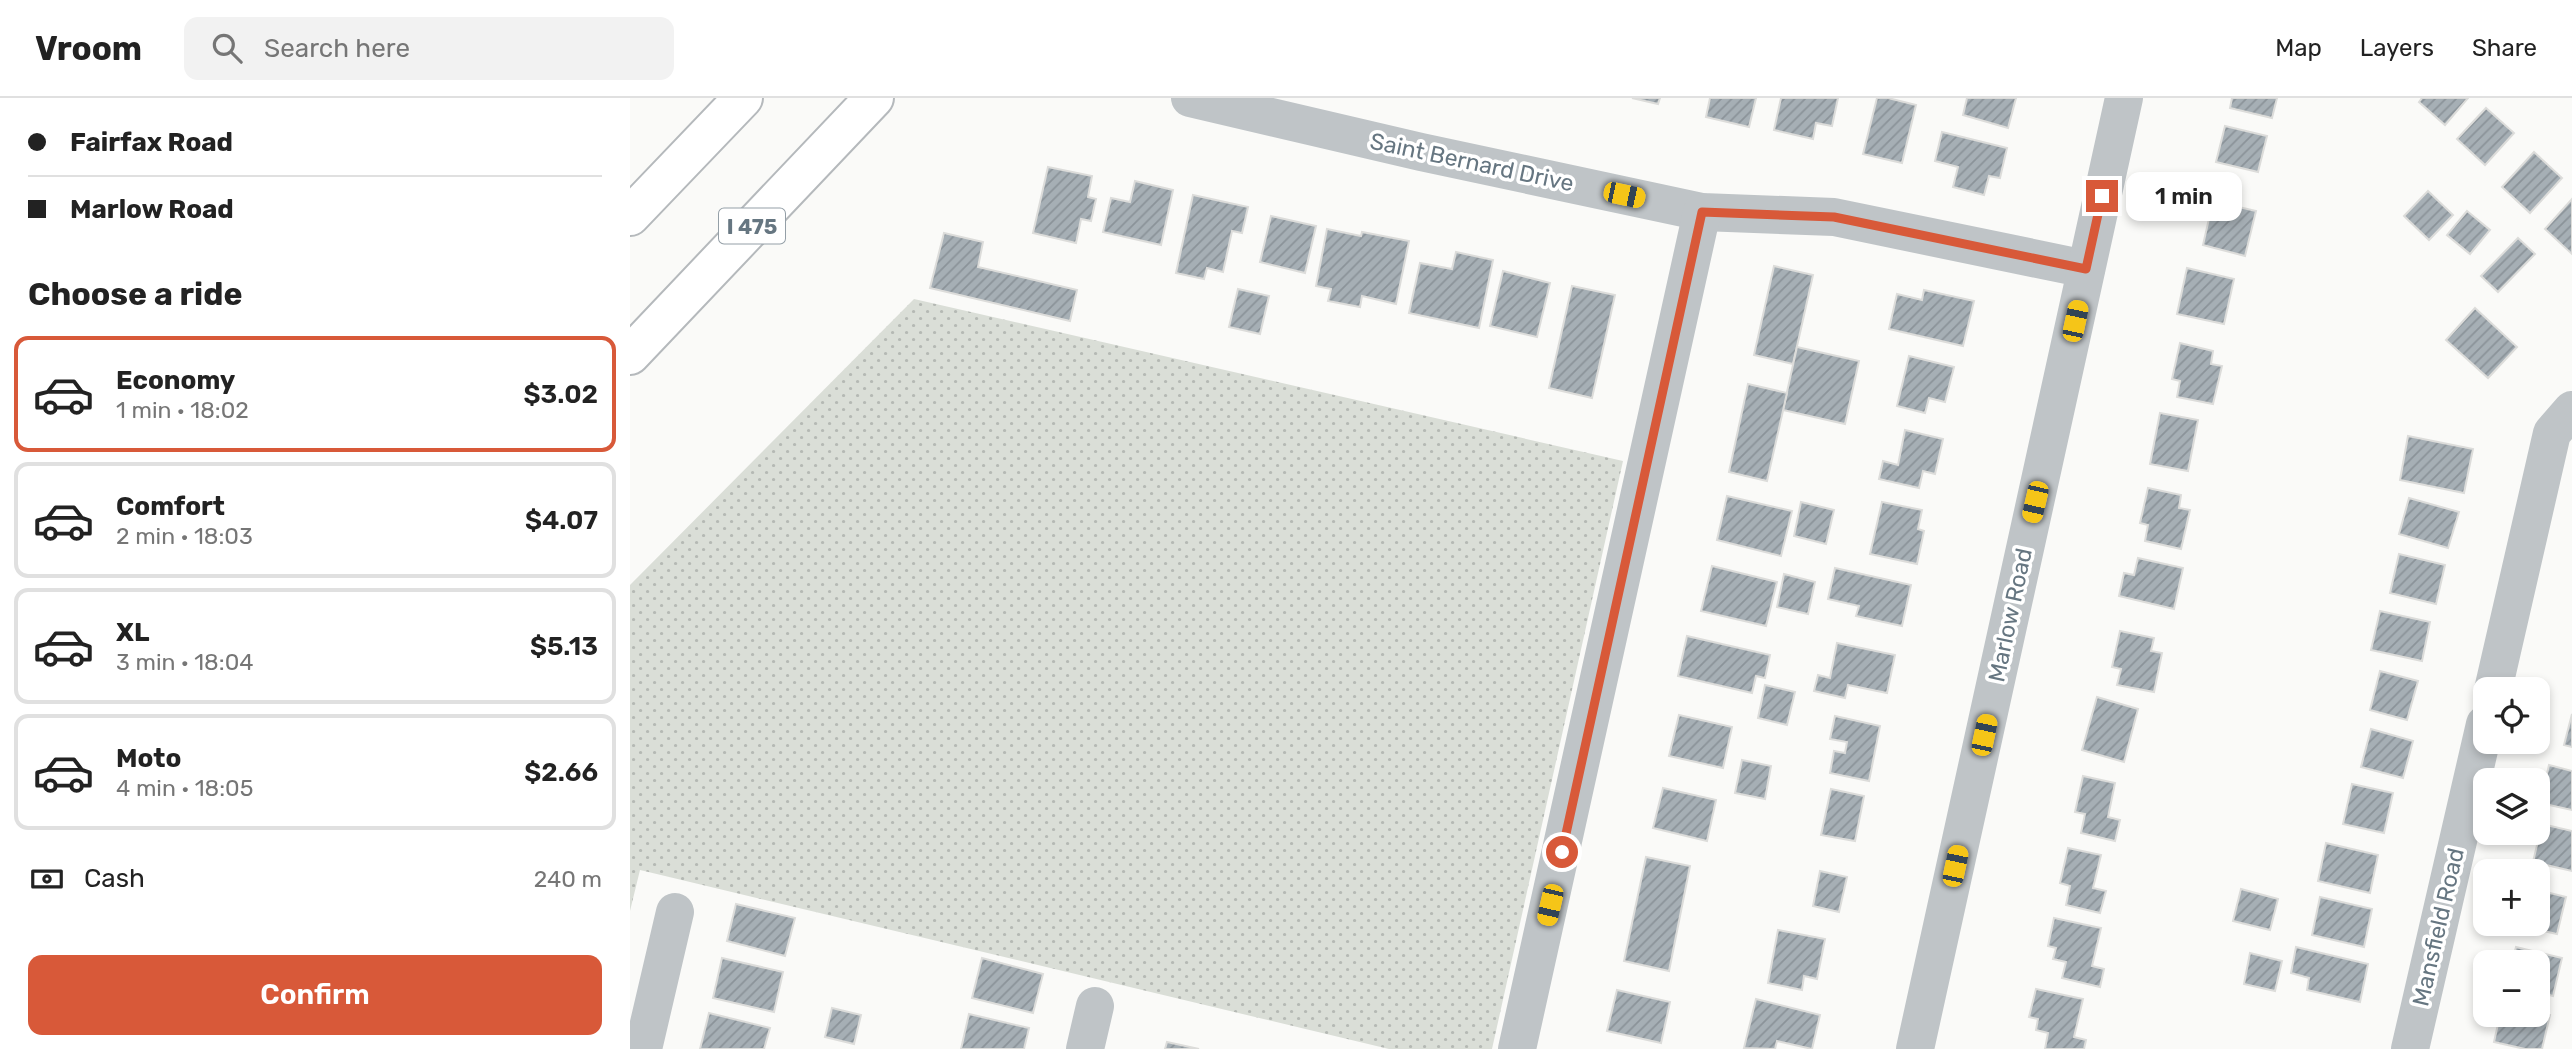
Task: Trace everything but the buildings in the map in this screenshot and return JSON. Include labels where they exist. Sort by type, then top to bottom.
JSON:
[{"type":"highway","points":[[630,216],[743,98]]},
{"type":"highway","name":"I 475","points":[[630,355],[874,98]]},
{"type":"street","name":"Saint Bernard Drive","points":[[1190,98],[1421,152],[1702,212],[1834,217],[2086,269]]},
{"type":"street","name":"Marlow Road","points":[[1915,1049],[2124,98]]},
{"type":"street","points":[[1517,1049],[1702,212]]},
{"type":"street","points":[[2496,677],[2552,433],[2572,410]]},
{"type":"street","name":"Mansfield Road","points":[[2410,1049],[2478,754]]},
{"type":"street","points":[[643,1049],[675,912]]},
{"type":"street","points":[[1085,1049],[1095,1006]]},
{"type":"shaded area","points":[[914,299],[1623,461],[1492,1049],[1389,1049],[640,870],[630,911],[630,585]]},
{"type":"route","points":[[1562,852],[1702,212],[1834,217],[2086,269],[2102,196]]}]
